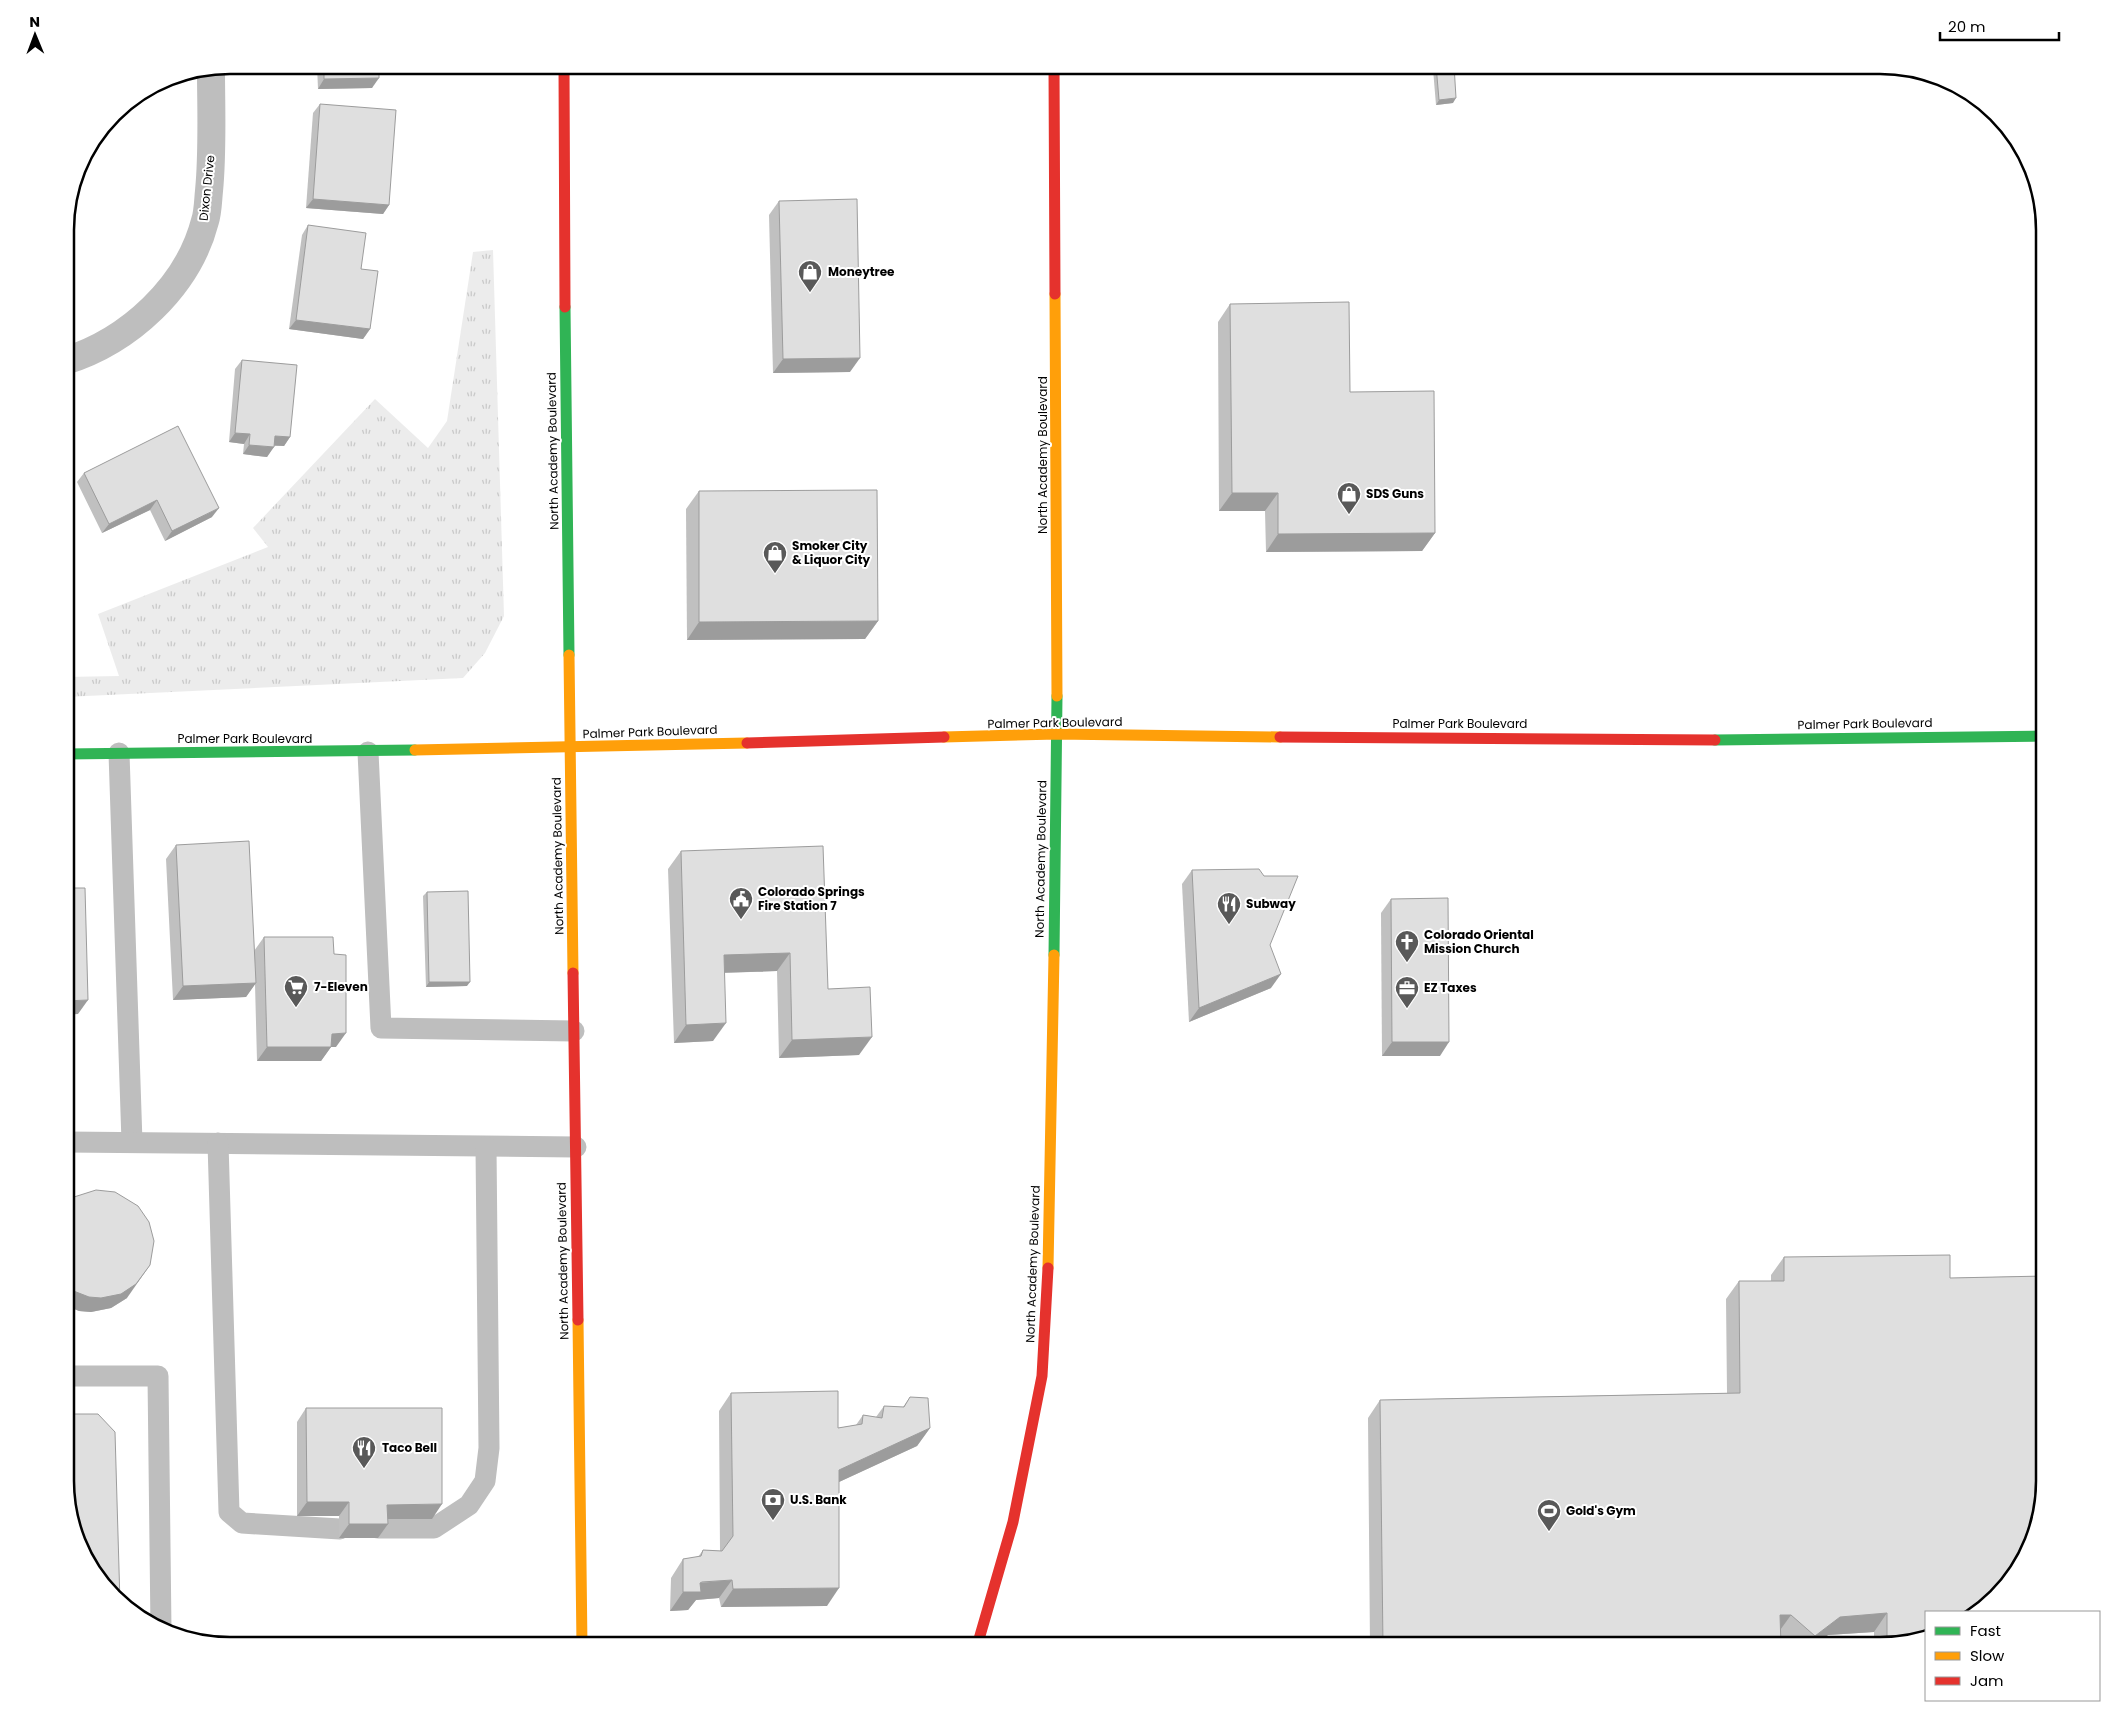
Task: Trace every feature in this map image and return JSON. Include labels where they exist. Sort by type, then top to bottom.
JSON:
[{"type":"main road","name":"North Academy Boulevard","points":[[564,74],[582,1637]]},
{"type":"main road","name":"North Academy Boulevard","points":[[980,1637],[1013,1522],[1042,1376],[1050,1230],[1056,734],[1054,74]]},
{"type":"main road","name":"Palmer Park Boulevard","points":[[74,754],[368,752],[571,748],[1056,734],[1634,741],[2036,736]]},
{"type":"street","name":"Dixon Drive","points":[[74,358],[87,354],[130,328],[161,300],[190,260],[206,220],[212,158],[211,75]]},
{"type":"lane","points":[[368,752],[381,1028],[574,1031]]},
{"type":"lane","points":[[119,754],[132,1142]]},
{"type":"lane","points":[[74,1142],[486,1148],[576,1147]]},
{"type":"lane","points":[[218,1143],[229,1512],[242,1522],[340,1529]]},
{"type":"lane","points":[[378,1528],[434,1528],[469,1505],[485,1481],[489,1448],[486,1148]]},
{"type":"lane","points":[[74,1376],[158,1376],[161,1621]]},
{"type":"green space","points":[[493,250],[504,616],[485,653],[463,678],[74,697],[74,677],[119,676],[98,614],[268,547],[253,528],[375,399],[428,448],[447,421],[473,252]]},
{"type":"building","points":[[324,74],[379,74],[379,78],[324,79]]},
{"type":"building","points":[[1437,74],[1455,74],[1456,98],[1439,100]]},
{"type":"building","points":[[320,104],[396,110],[389,205],[313,199]]},
{"type":"building","name":"Moneytree","points":[[857,199],[860,358],[783,359],[779,201]]},
{"type":"building","points":[[308,225],[366,233],[361,269],[378,271],[370,329],[296,320]]},
{"type":"building","points":[[1349,302],[1350,392],[1434,391],[1435,533],[1278,534],[1278,493],[1232,493],[1230,304]]},
{"type":"building","points":[[242,360],[297,365],[290,437],[275,436],[274,447],[249,445],[250,434],[235,433]]},
{"type":"building","points":[[178,426],[219,508],[172,531],[157,500],[109,524],[84,473]]},
{"type":"building","name":"Smoker City & Liquor City","points":[[877,490],[878,621],[699,622],[699,491]]},
{"type":"building","points":[[249,841],[256,983],[183,986],[176,845]]},
{"type":"building","name":"Colorado Springs Fire Station 7","points":[[823,846],[828,989],[870,987],[872,1037],[792,1040],[790,953],[724,955],[726,1023],[686,1025],[681,851]]},
{"type":"building","name":"Subway","points":[[1259,869],[1264,876],[1298,876],[1270,945],[1281,974],[1199,1008],[1192,870]]},
{"type":"building","points":[[74,888],[85,888],[88,1000],[74,1001]]},
{"type":"building","points":[[468,891],[470,982],[429,982],[427,892]]},
{"type":"building","points":[[1448,898],[1449,1042],[1392,1042],[1391,899]]},
{"type":"building","name":"7-Eleven","points":[[264,937],[333,937],[334,954],[346,955],[346,1033],[332,1034],[331,1047],[267,1047]]},
{"type":"building","points":[[96,1190],[115,1192],[138,1206],[149,1222],[154,1241],[150,1265],[136,1284],[121,1294],[101,1298],[89,1297],[74,1291],[74,1197]]},
{"type":"building","points":[[1950,1255],[1950,1278],[2036,1276],[2036,1491],[2033,1511],[2024,1541],[2010,1568],[1983,1598],[1967,1611],[1925,1611],[1925,1630],[1890,1637],[1887,1637],[1887,1613],[1840,1617],[1815,1636],[1791,1615],[1780,1615],[1781,1637],[1383,1637],[1380,1400],[1740,1393],[1739,1281],[1784,1281],[1784,1257]]},
{"type":"building","name":"U.S. Bank","points":[[838,1391],[838,1428],[862,1424],[863,1415],[882,1418],[884,1406],[904,1407],[910,1397],[928,1398],[930,1428],[839,1470],[839,1588],[733,1589],[732,1580],[702,1582],[700,1583],[701,1592],[683,1592],[683,1559],[701,1556],[703,1550],[722,1551],[733,1536],[731,1393]]},
{"type":"building","name":"Taco Bell","points":[[306,1408],[442,1408],[442,1504],[387,1505],[388,1524],[349,1524],[349,1502],[307,1502]]},
{"type":"building","points":[[74,1414],[98,1414],[115,1432],[120,1591],[100,1568],[90,1550],[79,1521],[74,1491]]},
{"type":"traffic: fast","points":[[565,307],[569,655]]},
{"type":"traffic: fast","points":[[1054,955],[1057,696]]},
{"type":"traffic: fast","points":[[1715,740],[2036,736]]},
{"type":"traffic: fast","points":[[74,754],[415,750]]},
{"type":"traffic: slow","points":[[1055,294],[1057,696]]},
{"type":"traffic: slow","points":[[569,655],[573,973]]},
{"type":"traffic: slow","points":[[944,737],[1057,734],[1280,737]]},
{"type":"traffic: slow","points":[[415,750],[747,743]]},
{"type":"traffic: slow","points":[[1048,1268],[1054,955]]},
{"type":"traffic: slow","points":[[578,1320],[582,1637]]},
{"type":"traffic: jam","points":[[564,74],[565,307]]},
{"type":"traffic: jam","points":[[1054,74],[1055,294]]},
{"type":"traffic: jam","points":[[747,743],[944,737]]},
{"type":"traffic: jam","points":[[1280,737],[1715,740]]},
{"type":"traffic: jam","points":[[573,973],[578,1320]]},
{"type":"traffic: jam","points":[[980,1637],[1013,1522],[1042,1376],[1048,1268]]},
{"type":"place","name":"Moneytree","points":[[810,293]]},
{"type":"place","name":"SDS Guns","points":[[1349,515]]},
{"type":"place","name":"Smoker City & Liquor City","points":[[775,574]]},
{"type":"place","name":"Colorado Springs Fire Station 7","points":[[741,920]]},
{"type":"place","name":"Subway","points":[[1229,925]]},
{"type":"place","name":"Colorado Oriental Mission Church","points":[[1407,963]]},
{"type":"place","name":"7-Eleven","points":[[296,1008]]},
{"type":"place","name":"EZ Taxes","points":[[1407,1009]]},
{"type":"place","name":"Taco Bell","points":[[364,1469]]},
{"type":"place","name":"U.S. Bank","points":[[773,1521]]},
{"type":"place","name":"Gold's Gym","points":[[1549,1532]]}]
